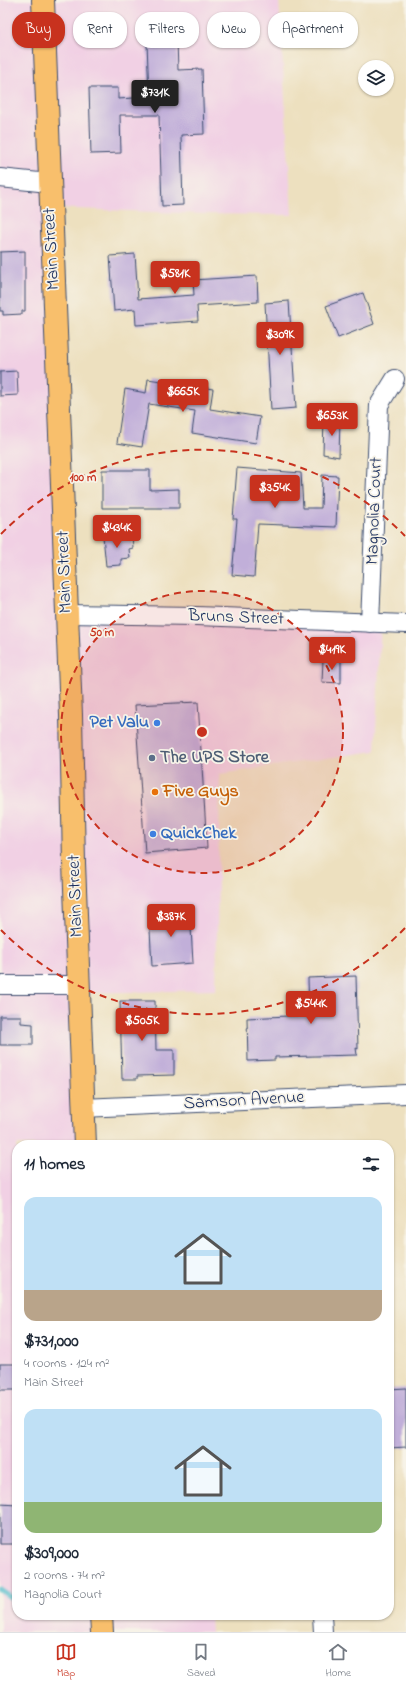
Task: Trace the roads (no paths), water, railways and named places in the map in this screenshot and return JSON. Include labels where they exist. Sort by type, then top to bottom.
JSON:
[{"type":"main road","name":"Main Street","points":[[43,0],[49,182],[60,406],[82,1108],[85,1140]]},
{"type":"main road","points":[[101,1620],[102,1632]]},
{"type":"street","points":[[0,178],[49,182]]},
{"type":"street","name":"Magnolia Court","points":[[370,623],[379,405],[395,379]]},
{"type":"street","name":"Bruns Street","points":[[66,614],[197,616],[406,624]]},
{"type":"street","points":[[0,986],[78,985]]},
{"type":"street","name":"Samson Avenue","points":[[82,1108],[406,1094]]},
{"type":"street","points":[[322,1620],[323,1632]]},
{"type":"waterway","points":[[0,1590],[12,1597]]},
{"type":"place","name":"Pet Valu","points":[[157,723]]},
{"type":"place","name":"The UPS Store","points":[[152,758]]},
{"type":"place","name":"Five Guys","points":[[155,792]]},
{"type":"place","name":"QuickChek","points":[[153,834]]}]
